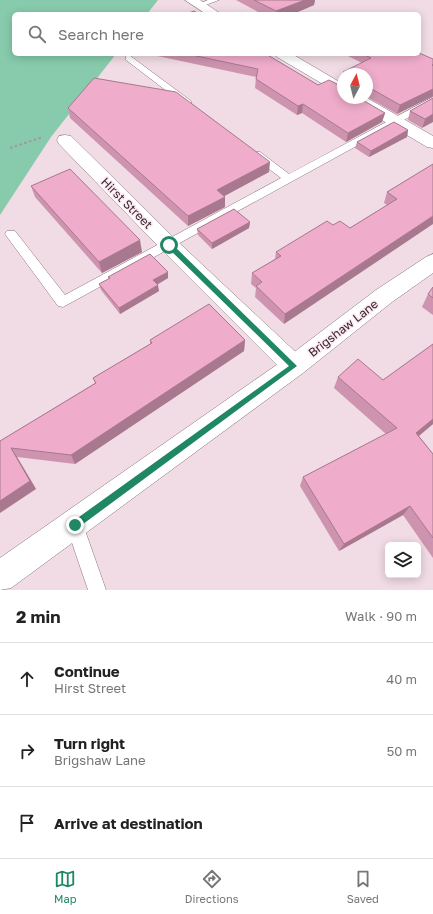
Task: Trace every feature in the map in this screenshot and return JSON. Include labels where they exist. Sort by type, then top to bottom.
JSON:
[{"type":"street","points":[[195,3],[211,12]]},
{"type":"street","points":[[285,56],[337,86]]},
{"type":"street","points":[[366,104],[433,143]]},
{"type":"street","name":"Hirst Street","points":[[65,140],[169,245],[294,366]]},
{"type":"street","name":"Brigshaw Lane","points":[[0,577],[75,525],[294,366],[384,296],[433,262]]},
{"type":"lane","points":[[195,3],[215,0]]},
{"type":"lane","points":[[129,58],[199,111]]},
{"type":"lane","points":[[11,234],[63,302],[433,100]]},
{"type":"lane","points":[[250,149],[288,178]]},
{"type":"lane","points":[[75,525],[97,590]]},
{"type":"path","points":[[10,148],[52,134],[65,140]]},
{"type":"green space","points":[[0,0],[158,0],[149,12],[12,12],[12,56],[114,56],[51,137],[0,215]]},
{"type":"building","points":[[254,0],[305,0],[276,11]]},
{"type":"building","points":[[421,54],[433,59],[433,89],[400,105],[373,90],[373,68],[351,68],[371,58],[367,56],[421,56]]},
{"type":"building","points":[[196,56],[269,56],[318,85],[329,80],[337,84],[337,104],[369,104],[385,113],[348,133],[303,104],[298,106],[256,79],[258,69]]},
{"type":"building","points":[[94,78],[176,92],[270,162],[217,190],[225,197],[188,216],[68,108]]},
{"type":"building","points":[[433,98],[433,114],[425,119],[410,111]]},
{"type":"building","points":[[394,122],[408,130],[371,151],[357,142]]},
{"type":"building","points":[[433,164],[433,216],[285,314],[256,286],[262,282],[252,273],[281,256],[276,252],[327,221],[333,225],[340,221],[350,228],[397,199],[387,192]]},
{"type":"building","points":[[70,169],[140,240],[99,262],[31,186]]},
{"type":"building","points":[[234,209],[250,222],[212,243],[197,229]]},
{"type":"building","points":[[150,254],[168,272],[153,280],[158,285],[119,308],[99,284],[110,278],[108,277]]},
{"type":"building","points":[[433,287],[433,298],[428,294]]},
{"type":"building","points":[[209,304],[245,340],[71,455],[11,448],[30,481],[0,501],[0,441],[96,383],[93,378],[152,343],[150,340]]},
{"type":"building","points":[[433,344],[433,419],[416,433],[433,454],[433,538],[410,506],[344,544],[303,477],[397,428],[338,377],[358,359],[383,380]]},
{"type":"route","points":[[75,525],[294,366],[169,245]]}]
